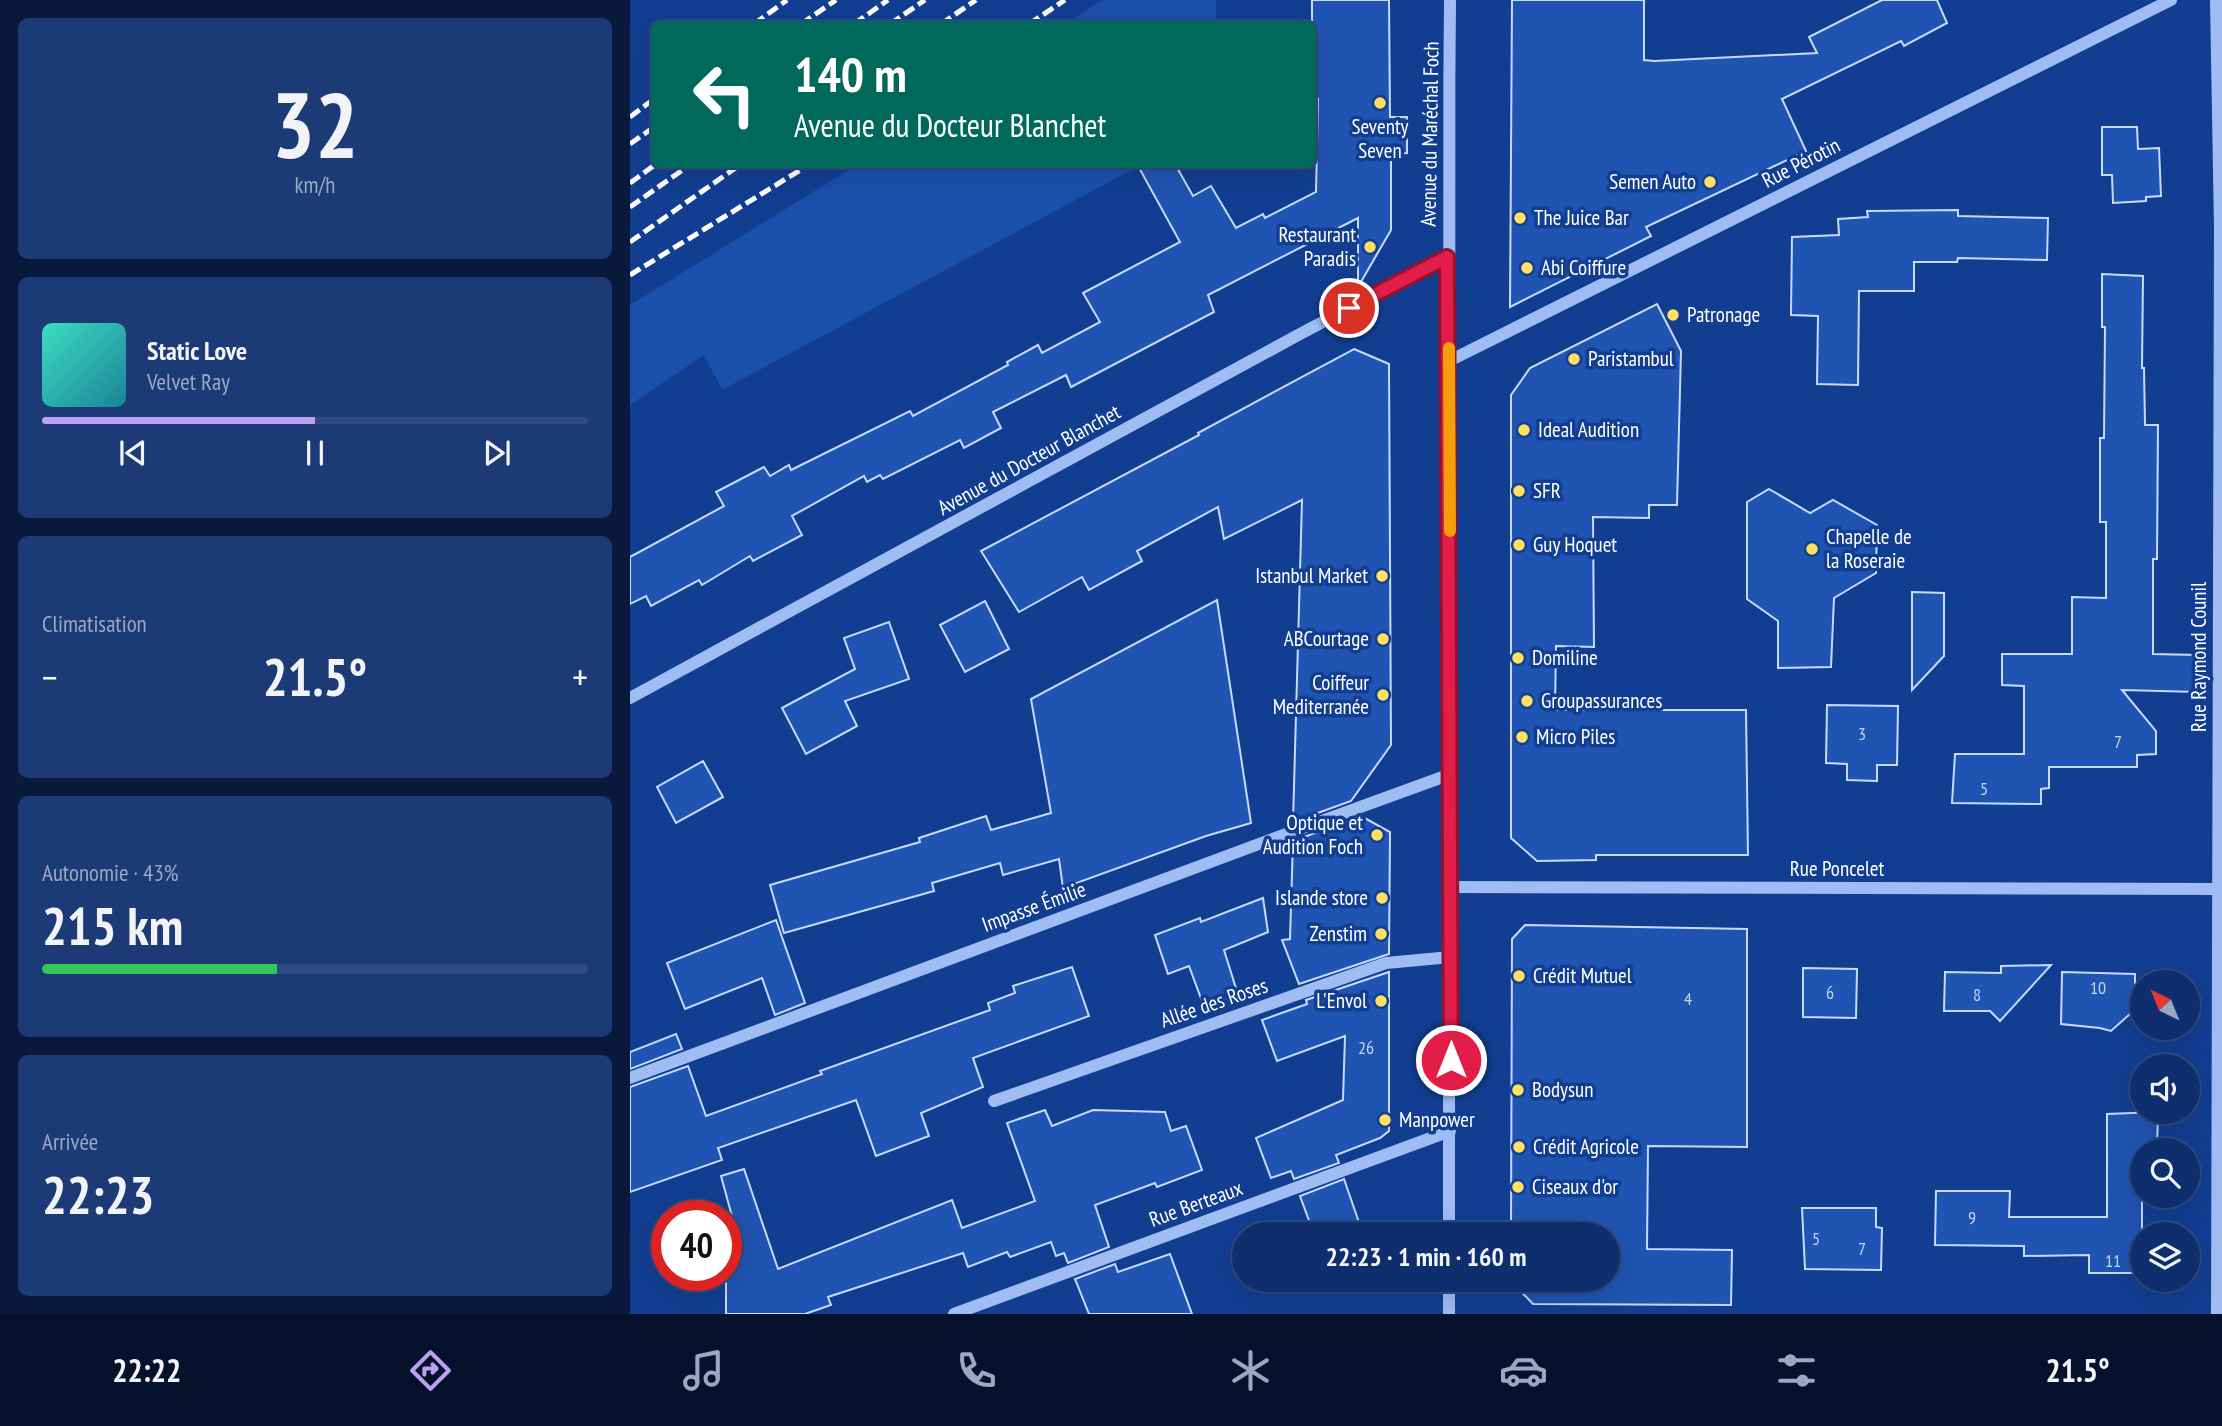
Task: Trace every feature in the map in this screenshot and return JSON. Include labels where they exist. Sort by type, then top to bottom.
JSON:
[{"type":"street","name":"Avenue du Maréchal Foch","points":[[1449,1222],[1451,774],[1447,257],[1450,0]]},
{"type":"street","name":"Rue Pérotin","points":[[1449,361],[2171,0]]},
{"type":"street","name":"Rue Raymond Counil","points":[[2216,0],[2220,228],[2217,1314]]},
{"type":"street","name":"Avenue du Docteur Blanchet","points":[[630,698],[1447,257]]},
{"type":"street","name":"Impasse Émilie","points":[[630,1078],[1451,774]]},
{"type":"street","name":"Rue Poncelet","points":[[1451,887],[2220,888]]},
{"type":"street","name":"Allée des Roses","points":[[994,1101],[1386,963],[1451,957]]},
{"type":"street","name":"Rue Berteaux","points":[[954,1314],[1450,1131]]},
{"type":"street","points":[[1449,1292],[1449,1314]]},
{"type":"shaded area","points":[[1102,0],[1216,0],[1216,19],[1206,21],[1070,21]]},
{"type":"shaded area","points":[[852,168],[1135,168],[722,390],[704,355],[630,405],[630,305]]},
{"type":"building","points":[[1312,0],[1389,0],[1390,117],[1407,117],[1407,153],[1391,154],[1391,230],[1358,287],[1358,218],[1208,295],[1214,312],[1071,387],[1066,375],[993,412],[1001,428],[964,448],[960,440],[883,479],[880,475],[867,482],[864,476],[792,516],[802,535],[753,561],[750,556],[702,585],[699,580],[651,606],[646,596],[630,604],[630,557],[724,506],[716,492],[764,467],[770,476],[789,465],[791,470],[910,411],[913,416],[1008,365],[1007,362],[1038,345],[1042,353],[1100,322],[1083,293],[1180,242],[1139,168],[1177,168],[1193,196],[1211,186],[1236,228],[1263,214],[1265,218],[1316,192],[1318,99],[1316,100],[1316,21],[1312,21]]},
{"type":"building","points":[[1512,0],[1644,0],[1644,60],[1654,61],[1817,53],[1809,37],[1882,0],[1937,0],[1947,23],[1904,46],[1901,41],[1782,99],[1806,151],[1646,227],[1651,236],[1510,307]]},
{"type":"building","points":[[2102,127],[2137,127],[2138,149],[2159,148],[2161,196],[2146,197],[2146,201],[2113,203],[2112,175],[2102,175]]},
{"type":"building","points":[[1958,210],[1958,216],[2048,218],[2047,260],[1958,258],[1957,262],[1914,262],[1914,291],[1859,291],[1858,385],[1817,384],[1818,316],[1791,315],[1792,237],[1839,235],[1838,219],[1868,217],[1867,211]]},
{"type":"building","points":[[2102,274],[2143,276],[2142,368],[2145,425],[2158,425],[2153,654],[2198,655],[2198,692],[2122,690],[2156,731],[2156,754],[2137,755],[2137,767],[2049,767],[2049,788],[2041,789],[2041,804],[1952,803],[1955,754],[2024,754],[2024,686],[2002,685],[2002,654],[2072,654],[2072,597],[2106,598],[2106,522],[2100,522],[2100,438],[2104,438],[2105,327],[2102,327]]},
{"type":"building","points":[[1657,304],[1681,351],[1677,505],[1649,505],[1649,518],[1593,517],[1594,647],[1556,646],[1555,710],[1746,710],[1748,855],[1596,855],[1596,860],[1537,861],[1511,838],[1511,395],[1530,368]]},
{"type":"building","points":[[1354,349],[1389,364],[1391,745],[1351,801],[1293,822],[1302,500],[1224,539],[1218,507],[1137,551],[1142,561],[1089,590],[1082,577],[1019,612],[981,551]]},
{"type":"building","name":"Chapelle de la Roseraie","points":[[1769,489],[1810,513],[1833,500],[1877,525],[1876,573],[1834,598],[1831,667],[1778,668],[1778,621],[1747,599],[1747,502]]},
{"type":"building","points":[[1912,592],[1944,593],[1944,656],[1912,690]]},
{"type":"building","points":[[1217,600],[1251,823],[1206,836],[1063,888],[1059,859],[1003,875],[1000,863],[932,883],[934,891],[784,933],[770,885],[920,842],[919,838],[986,816],[991,830],[1051,813],[1031,699]]},
{"type":"building","points":[[985,601],[1009,649],[965,672],[940,625]]},
{"type":"building","points":[[889,622],[909,679],[845,701],[857,726],[806,754],[782,708],[855,669],[844,638]]},
{"type":"building","points":[[1827,705],[1898,706],[1897,765],[1877,765],[1877,781],[1847,780],[1847,764],[1826,763]]},
{"type":"building","points":[[703,761],[723,797],[676,823],[657,787]]},
{"type":"building","points":[[1361,816],[1390,832],[1389,954],[1299,984],[1282,940],[1290,939],[1293,841]]},
{"type":"building","points":[[1263,898],[1268,932],[1224,950],[1240,1001],[1206,1012],[1189,966],[1168,974],[1155,935],[1200,918],[1201,922]]},
{"type":"building","points":[[776,920],[805,1003],[775,1015],[762,978],[685,1009],[667,963]]},
{"type":"building","points":[[1525,925],[1747,929],[1747,1147],[1648,1146],[1647,1249],[1732,1250],[1731,1305],[1533,1304],[1522,1292],[1620,1292],[1620,1222],[1511,1222],[1512,939]]},
{"type":"building","points":[[2051,965],[2000,1021],[1990,1011],[1944,1011],[1945,972],[2001,973],[2001,966]]},
{"type":"building","points":[[1072,967],[1089,1016],[973,1058],[983,1087],[921,1113],[929,1136],[876,1156],[856,1100],[718,1148],[722,1160],[630,1192],[630,1087],[688,1066],[706,1116],[822,1074],[820,1071],[990,1010],[988,1003],[1015,993],[1013,986]]},
{"type":"building","points":[[1803,968],[1857,969],[1856,1018],[1803,1017]]},
{"type":"building","points":[[1389,972],[1389,1131],[1380,1138],[1336,1155],[1339,1163],[1294,1179],[1291,1171],[1271,1178],[1256,1138],[1343,1100],[1345,1036],[1277,1061],[1262,1020],[1307,1004],[1306,1000]]},
{"type":"building","points":[[2062,972],[2130,974],[2130,1014],[2111,1031],[2061,1024]]},
{"type":"building","points":[[676,1034],[682,1049],[630,1069],[630,1052]]},
{"type":"building","points":[[1045,1110],[1052,1126],[1093,1110],[1165,1112],[1171,1131],[1186,1126],[1202,1170],[1157,1187],[1155,1183],[1095,1205],[1109,1247],[1068,1263],[1064,1253],[1056,1256],[1051,1242],[1010,1257],[1007,1252],[968,1267],[963,1253],[828,1297],[831,1305],[805,1314],[726,1314],[726,1291],[742,1291],[742,1200],[728,1200],[721,1176],[744,1169],[778,1269],[952,1200],[962,1228],[1035,1201],[1007,1123]]},
{"type":"building","points":[[2130,1113],[2130,1124],[2158,1124],[2157,1138],[2130,1138],[2130,1208],[2142,1208],[2142,1222],[2130,1222],[2130,1273],[2089,1273],[2089,1255],[2024,1256],[2024,1246],[1935,1245],[1936,1191],[2010,1191],[2009,1217],[2107,1217],[2107,1114]]},
{"type":"building","points":[[1344,1179],[1359,1222],[1310,1222],[1300,1196]]},
{"type":"building","points":[[1802,1208],[1876,1208],[1876,1227],[1882,1228],[1881,1270],[1805,1269]]},
{"type":"building","points":[[1170,1254],[1192,1314],[1089,1314],[1075,1279],[1115,1264],[1118,1272]]},
{"type":"railway","points":[[758,21],[787,0]]},
{"type":"railway","points":[[805,21],[836,0]]},
{"type":"railway","points":[[858,21],[888,0]]},
{"type":"railway","points":[[894,21],[925,0]]},
{"type":"railway","points":[[945,21],[976,0]]},
{"type":"railway","points":[[1034,21],[1065,0]]},
{"type":"railway","points":[[630,117],[651,101]]},
{"type":"railway","points":[[630,144],[651,129]]},
{"type":"railway","points":[[630,183],[651,168]]},
{"type":"railway","points":[[630,207],[685,168]]},
{"type":"railway","points":[[630,242],[735,168]]},
{"type":"railway","points":[[630,275],[804,168]]},
{"type":"slow traffic","points":[[1449,348],[1450,531]]},
{"type":"place","name":"Seventy Seven","points":[[1380,103]]},
{"type":"place","name":"Semen Auto","points":[[1710,182]]},
{"type":"place","name":"The Juice Bar","points":[[1520,218]]},
{"type":"place","name":"Restaurant Paradis","points":[[1370,247]]},
{"type":"place","name":"Abi Coiffure","points":[[1527,268]]},
{"type":"place","name":"Patronage","points":[[1673,315]]},
{"type":"place","name":"Paristambul","points":[[1574,359]]},
{"type":"place","name":"Ideal Audition","points":[[1524,430]]},
{"type":"place","name":"SFR","points":[[1519,491]]},
{"type":"place","name":"Guy Hoquet","points":[[1519,545]]},
{"type":"place","name":"Chapelle de la Roseraie","points":[[1812,549]]},
{"type":"place","name":"Istanbul Market","points":[[1382,576]]},
{"type":"place","name":"ABCourtage","points":[[1383,639]]},
{"type":"place","name":"Domiline","points":[[1518,658]]},
{"type":"place","name":"Coiffeur Mediterranée","points":[[1383,695]]},
{"type":"place","name":"Groupassurances","points":[[1527,701]]},
{"type":"place","name":"Micro Piles","points":[[1522,737]]},
{"type":"place","name":"Optique et Audition Foch","points":[[1377,835]]},
{"type":"place","name":"Islande store","points":[[1382,898]]},
{"type":"place","name":"Zenstim","points":[[1381,934]]},
{"type":"place","name":"Crédit Mutuel","points":[[1519,976]]},
{"type":"place","name":"L'Envol","points":[[1381,1001]]},
{"type":"place","name":"Bodysun","points":[[1518,1090]]},
{"type":"place","name":"Manpower","points":[[1385,1120]]},
{"type":"place","name":"Crédit Agricole","points":[[1519,1147]]},
{"type":"place","name":"Ciseaux d'or","points":[[1518,1187]]},
{"type":"route","points":[[1349,308],[1447,257],[1451,1060]]}]
